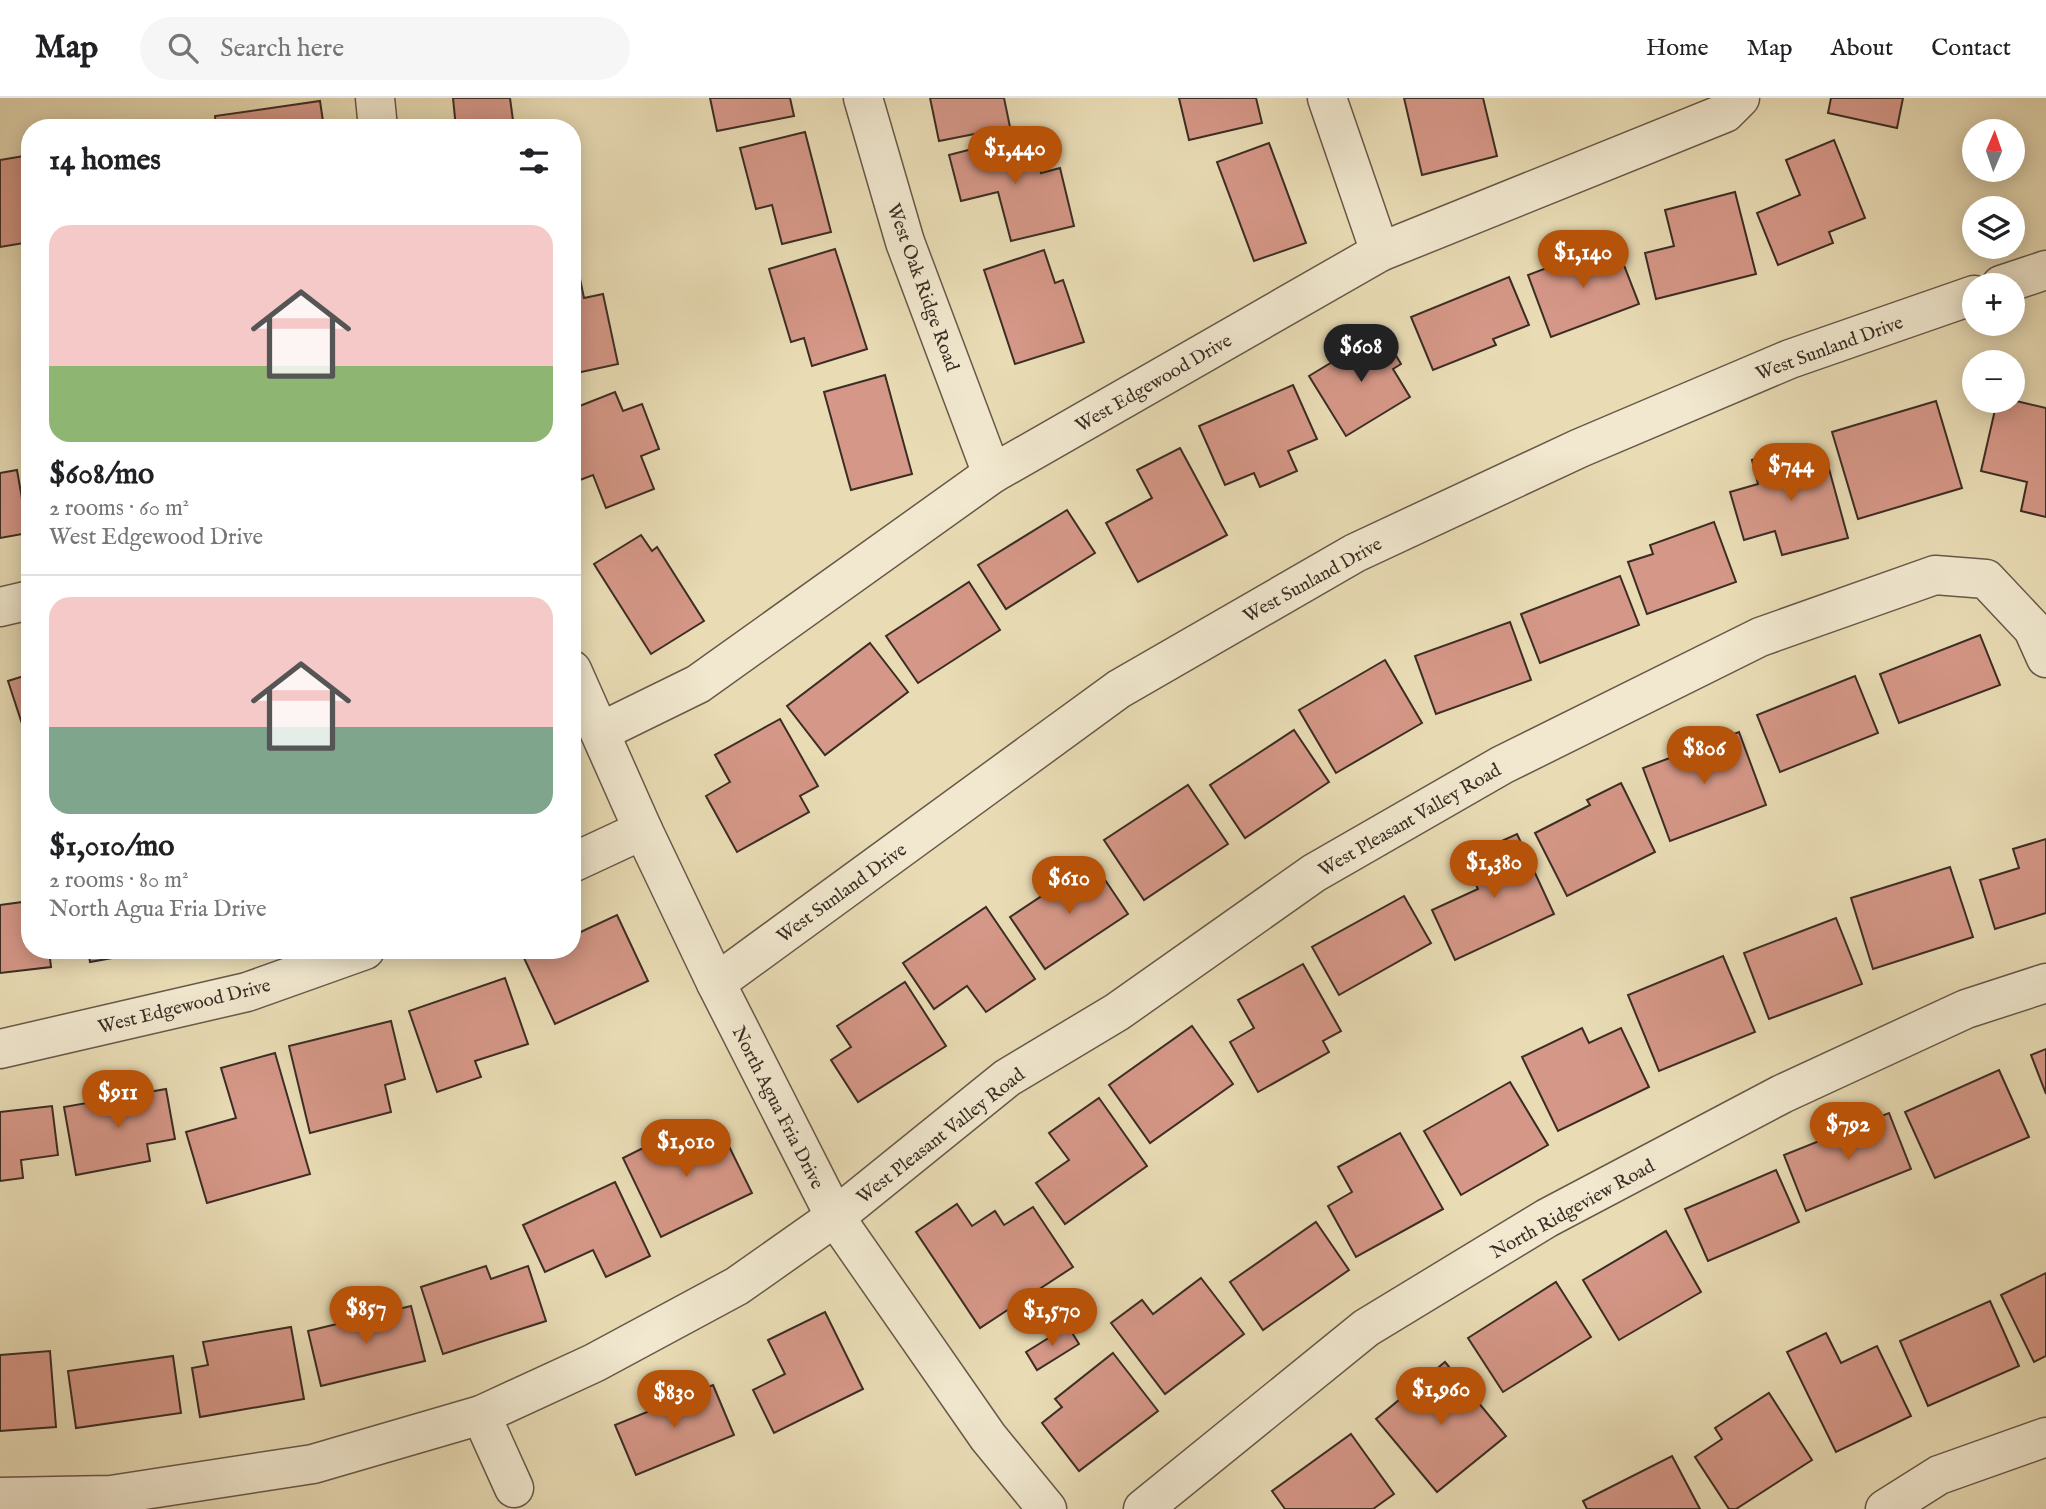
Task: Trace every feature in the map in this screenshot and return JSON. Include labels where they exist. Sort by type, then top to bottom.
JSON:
[{"type":"street","points":[[375,98],[377,119]]},
{"type":"street","name":"West Oak Ridge Road","points":[[863,98],[905,242],[992,474]]},
{"type":"street","points":[[1328,98],[1380,252]]},
{"type":"street","name":"West Edgewood Drive","points":[[600,732],[698,684],[992,474],[1380,252],[1726,113],[1740,98]]},
{"type":"street","points":[[2025,277],[2046,270]]},
{"type":"street","name":"West Sunland Drive","points":[[716,983],[1119,689],[1354,553],[1580,447],[1790,359],[1962,299]]},
{"type":"street","name":"West Pleasant Valley Road","points":[[0,1497],[111,1495],[313,1464],[481,1415],[594,1363],[737,1286],[835,1217],[1007,1078],[1117,1012],[1314,873],[1502,765],[1760,637],[1935,575],[1986,579],[2033,629],[2046,658]]},
{"type":"street","points":[[0,607],[21,602]]},
{"type":"street","name":"North Agua Fria Drive","points":[[581,690],[643,830],[716,983],[835,1217],[988,1437],[1047,1509]]},
{"type":"street","points":[[581,859],[643,830]]},
{"type":"street","name":"West Edgewood Drive","points":[[0,1049],[247,992],[340,959]]},
{"type":"street","name":"North Ridgeview Road","points":[[1143,1509],[1366,1328],[1548,1218],[1782,1094],[1966,1009],[2046,983]]},
{"type":"street","points":[[481,1415],[514,1488]]},
{"type":"street","points":[[1885,1509],[1939,1475],[2046,1437]]},
{"type":"building","points":[[453,98],[510,98],[513,119],[455,119]]},
{"type":"building","points":[[710,98],[790,98],[794,116],[717,131]]},
{"type":"building","points":[[930,98],[1004,98],[1010,127],[939,141]]},
{"type":"building","points":[[1179,98],[1256,98],[1262,123],[1189,140]]},
{"type":"building","points":[[1404,98],[1483,98],[1497,156],[1422,175]]},
{"type":"building","points":[[1831,98],[1903,98],[1897,128],[1828,113]]},
{"type":"building","points":[[320,101],[323,119],[215,119],[215,116]]},
{"type":"building","points":[[805,132],[831,232],[782,244],[772,205],[756,209],[740,148]]},
{"type":"building","points":[[1031,134],[1041,173],[1060,168],[1074,226],[1011,241],[998,192],[961,201],[949,155]]},
{"type":"building","points":[[1834,140],[1865,218],[1829,232],[1833,243],[1778,265],[1757,213],[1800,195],[1786,160]]},
{"type":"building","points":[[1269,143],[1306,243],[1254,261],[1217,162]]},
{"type":"building","points":[[21,156],[21,244],[0,247],[0,160]]},
{"type":"building","points":[[1735,192],[1756,274],[1656,299],[1645,253],[1674,246],[1665,210]]},
{"type":"building","points":[[1615,242],[1639,304],[1551,337],[1528,275]]},
{"type":"building","points":[[835,249],[867,349],[812,366],[804,338],[791,342],[769,269]]},
{"type":"building","points":[[1044,250],[1055,283],[1063,280],[1084,342],[1015,364],[984,270]]},
{"type":"building","points":[[1509,277],[1529,325],[1493,339],[1496,345],[1433,370],[1411,317]]},
{"type":"building","points":[[581,284],[584,298],[603,294],[618,364],[581,372]]},
{"type":"building","points":[[1382,332],[1401,364],[1393,369],[1410,397],[1346,436],[1309,376]]},
{"type":"building","points":[[885,375],[912,474],[851,490],[824,392]]},
{"type":"building","points":[[1293,385],[1317,439],[1288,451],[1297,471],[1260,487],[1254,473],[1225,485],[1199,426]]},
{"type":"building","points":[[615,392],[623,411],[642,404],[659,449],[641,456],[654,489],[606,508],[593,475],[581,480],[581,405]]},
{"type":"building","points":[[1936,401],[1962,488],[1858,519],[1832,432]]},
{"type":"building","points":[[2025,403],[2046,408],[2046,517],[2021,511],[2027,482],[1981,471],[1994,413],[2025,413]]},
{"type":"building","points":[[1797,447],[1802,465],[1826,458],[1848,538],[1782,555],[1775,531],[1744,540],[1730,492],[1758,484],[1752,460]]},
{"type":"building","points":[[1180,448],[1227,535],[1138,582],[1106,523],[1152,498],[1137,470]]},
{"type":"building","points":[[17,470],[21,493],[21,534],[0,538],[0,473]]},
{"type":"building","points":[[1067,510],[1095,553],[1006,609],[978,565]]},
{"type":"building","points":[[1714,522],[1736,582],[1647,614],[1628,562],[1653,554],[1650,545]]},
{"type":"building","points":[[641,535],[652,551],[657,547],[704,621],[651,654],[594,564]]},
{"type":"building","points":[[1620,576],[1639,625],[1540,663],[1521,614]]},
{"type":"building","points":[[969,582],[1000,630],[918,683],[886,636]]},
{"type":"building","points":[[1510,622],[1531,680],[1436,714],[1415,656]]},
{"type":"building","points":[[1980,635],[2000,685],[1899,723],[1880,674]]},
{"type":"building","points":[[870,643],[908,692],[825,755],[787,706]]},
{"type":"building","points":[[1385,660],[1422,723],[1336,773],[1299,710]]},
{"type":"building","points":[[1855,676],[1878,733],[1780,772],[1757,715]]},
{"type":"building","points":[[21,677],[21,721],[8,681]]},
{"type":"building","points":[[780,719],[818,786],[800,796],[809,812],[737,852],[706,796],[730,782],[715,755]]},
{"type":"building","points":[[1294,730],[1329,782],[1245,838],[1210,785]]},
{"type":"building","points":[[1739,732],[1766,805],[1670,841],[1643,768]]},
{"type":"building","points":[[1621,783],[1655,852],[1567,896],[1535,833],[1590,805],[1587,800]]},
{"type":"building","points":[[1188,785],[1228,844],[1144,900],[1104,840]]},
{"type":"building","points":[[1517,834],[1554,914],[1455,960],[1432,910],[1478,889],[1464,858]]},
{"type":"building","points":[[2046,839],[2046,913],[1995,929],[1980,880],[2019,868],[2013,849]]},
{"type":"building","points":[[1093,862],[1128,914],[1045,969],[1010,917]]},
{"type":"building","points":[[1950,867],[1973,937],[1873,969],[1851,898]]},
{"type":"building","points":[[1404,896],[1431,943],[1339,995],[1312,947]]},
{"type":"building","points":[[21,902],[21,959],[50,959],[51,967],[0,973],[0,905]]},
{"type":"building","points":[[986,907],[1035,979],[986,1012],[967,986],[934,1009],[903,963]]},
{"type":"building","points":[[617,915],[648,981],[555,1024],[524,959],[581,959],[581,932]]},
{"type":"building","points":[[1836,918],[1862,984],[1769,1019],[1744,953]]},
{"type":"building","points":[[1723,956],[1755,1032],[1659,1071],[1628,995]]},
{"type":"building","points":[[1303,964],[1341,1031],[1323,1041],[1329,1052],[1258,1092],[1230,1042],[1254,1028],[1238,1000]]},
{"type":"building","points":[[505,978],[528,1044],[475,1061],[481,1077],[437,1092],[409,1011]]},
{"type":"building","points":[[905,982],[946,1046],[858,1102],[831,1060],[851,1047],[837,1026]]},
{"type":"building","points":[[391,1021],[405,1079],[385,1085],[391,1112],[310,1133],[289,1046]]},
{"type":"building","points":[[1192,1026],[1233,1084],[1150,1143],[1109,1085]]},
{"type":"building","points":[[1582,1028],[1589,1043],[1621,1028],[1649,1087],[1558,1131],[1522,1057]]},
{"type":"building","points":[[2046,1049],[2046,1094],[2031,1055]]},
{"type":"building","points":[[275,1053],[310,1174],[207,1203],[186,1132],[236,1118],[221,1068]]},
{"type":"building","points":[[1999,1070],[2029,1137],[1935,1178],[1905,1112]]},
{"type":"building","points":[[1510,1082],[1548,1145],[1461,1195],[1424,1131]]},
{"type":"building","points":[[166,1089],[175,1139],[147,1144],[150,1161],[76,1175],[64,1107]]},
{"type":"building","points":[[1099,1098],[1147,1166],[1065,1224],[1036,1183],[1069,1160],[1049,1133]]},
{"type":"building","points":[[52,1106],[58,1155],[21,1160],[23,1178],[0,1181],[0,1112]]},
{"type":"building","points":[[1889,1113],[1911,1169],[1806,1211],[1784,1155]]},
{"type":"building","points":[[720,1128],[752,1193],[661,1237],[623,1158],[681,1129],[688,1143]]},
{"type":"building","points":[[1400,1133],[1443,1209],[1356,1257],[1328,1206],[1352,1192],[1338,1167]]},
{"type":"building","points":[[1776,1170],[1799,1222],[1708,1261],[1685,1209]]},
{"type":"building","points":[[615,1182],[650,1256],[606,1277],[593,1250],[545,1272],[523,1225]]},
{"type":"building","points":[[957,1204],[972,1226],[995,1211],[1004,1225],[1033,1207],[1073,1267],[980,1328],[916,1232]]},
{"type":"building","points":[[1316,1222],[1349,1270],[1263,1330],[1230,1282]]},
{"type":"building","points":[[1666,1231],[1701,1292],[1619,1340],[1583,1280]]},
{"type":"building","points":[[486,1266],[491,1279],[528,1266],[546,1321],[443,1354],[421,1287]]},
{"type":"building","points":[[2046,1273],[2046,1356],[2034,1362],[2001,1295]]},
{"type":"building","points":[[1201,1278],[1244,1334],[1165,1394],[1111,1323],[1142,1300],[1153,1314]]},
{"type":"building","points":[[1556,1282],[1591,1337],[1503,1392],[1468,1338]]},
{"type":"building","points":[[1990,1301],[2019,1366],[1928,1406],[1900,1341]]},
{"type":"building","points":[[411,1306],[425,1361],[321,1386],[308,1331]]},
{"type":"building","points":[[825,1312],[863,1389],[774,1433],[753,1390],[785,1374],[768,1340]]},
{"type":"building","points":[[1068,1326],[1079,1344],[1037,1370],[1026,1352]]},
{"type":"building","points":[[291,1327],[304,1399],[200,1417],[192,1368],[208,1365],[203,1342]]},
{"type":"building","points":[[1826,1333],[1841,1363],[1877,1346],[1911,1416],[1836,1452],[1787,1352]]},
{"type":"building","points":[[50,1351],[56,1427],[0,1431],[0,1355]]},
{"type":"building","points":[[1113,1353],[1158,1411],[1079,1471],[1042,1423],[1062,1407],[1055,1399]]},
{"type":"building","points":[[173,1356],[181,1413],[76,1428],[68,1371]]},
{"type":"building","points":[[1445,1362],[1506,1436],[1437,1492],[1376,1419]]},
{"type":"building","points":[[713,1385],[734,1435],[636,1475],[615,1425]]},
{"type":"building","points":[[1769,1393],[1812,1460],[1736,1509],[1729,1509],[1695,1457],[1722,1439],[1715,1428]]},
{"type":"building","points":[[1351,1434],[1394,1494],[1373,1509],[1285,1509],[1272,1491]]},
{"type":"building","points":[[1672,1456],[1700,1509],[1587,1509],[1583,1501]]}]
